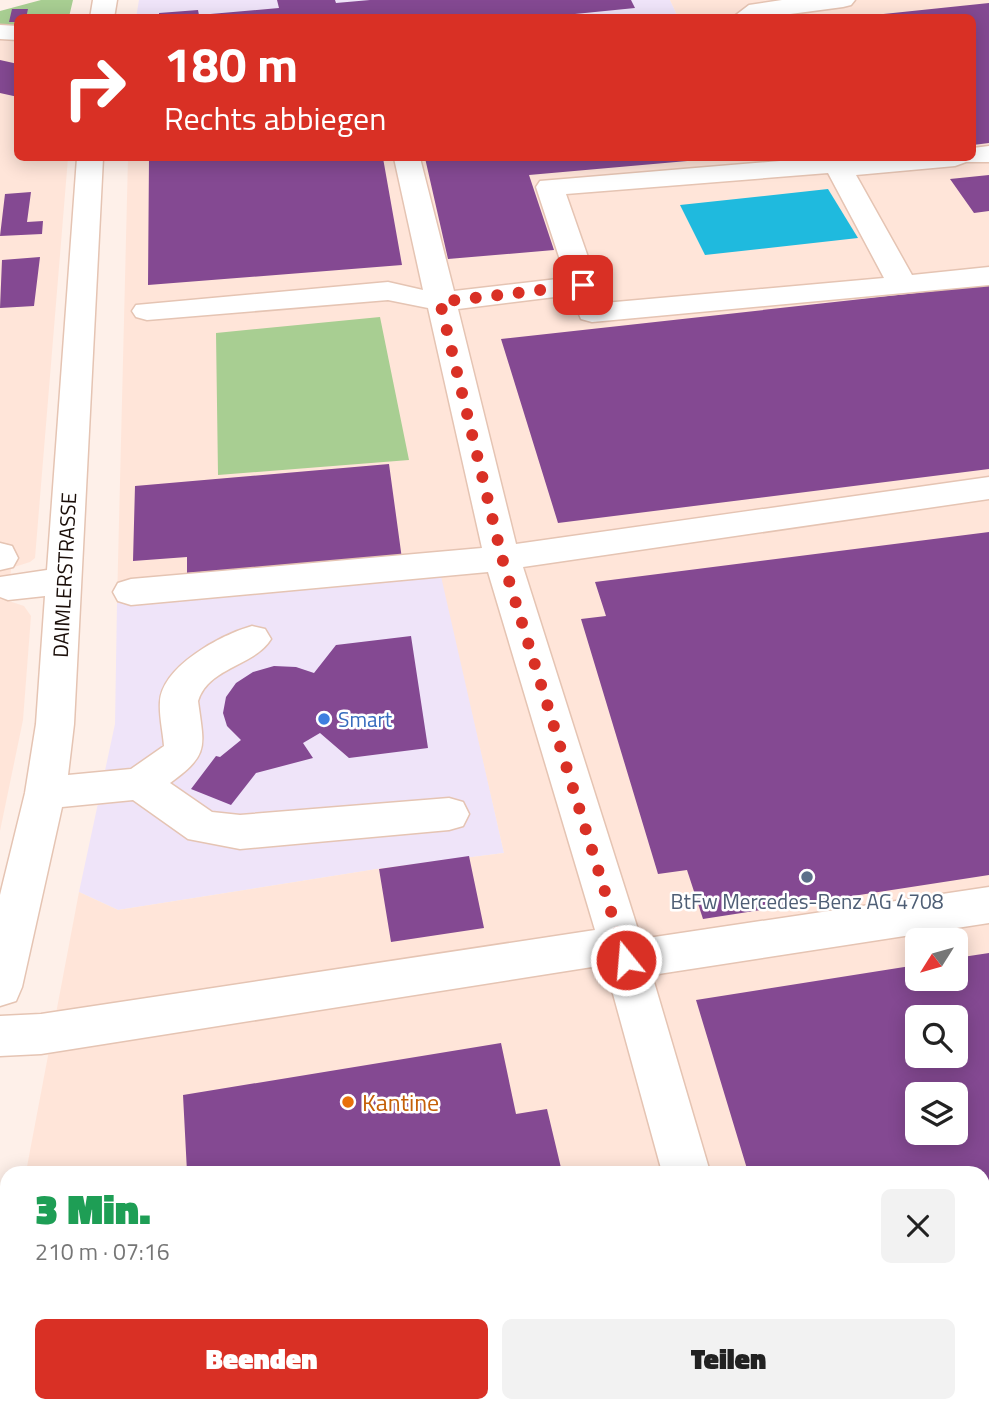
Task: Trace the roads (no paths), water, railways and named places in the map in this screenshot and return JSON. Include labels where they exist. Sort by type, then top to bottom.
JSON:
[{"type":"street","points":[[750,14],[757,10],[843,0]]},
{"type":"street","name":"DAIMLERSTRASSE","points":[[0,987],[45,793],[55,724],[90,161]]},
{"type":"street","points":[[408,161],[502,558],[626,960],[685,1166]]},
{"type":"street","points":[[884,161],[550,187],[592,313],[989,276]]},
{"type":"street","points":[[836,163],[903,285]]},
{"type":"street","points":[[147,312],[388,290],[440,302],[583,285]]},
{"type":"street","points":[[131,592],[502,558],[989,488]]},
{"type":"street","points":[[3,567],[64,582]]},
{"type":"street","points":[[45,793],[140,784],[180,755],[184,745],[179,701],[183,688],[209,662],[252,639]]},
{"type":"street","points":[[140,784],[203,827],[240,832],[449,814]]},
{"type":"street","points":[[0,1036],[41,1034],[592,948],[626,960],[989,905]]},
{"type":"water","points":[[828,189],[858,238],[705,255],[680,205]]},
{"type":"place","name":"Smart","points":[[324,719]]},
{"type":"place","name":"BtFw Mercedes-Benz AG 4708","points":[[807,877]]},
{"type":"place","name":"Kantine","points":[[348,1102]]}]
